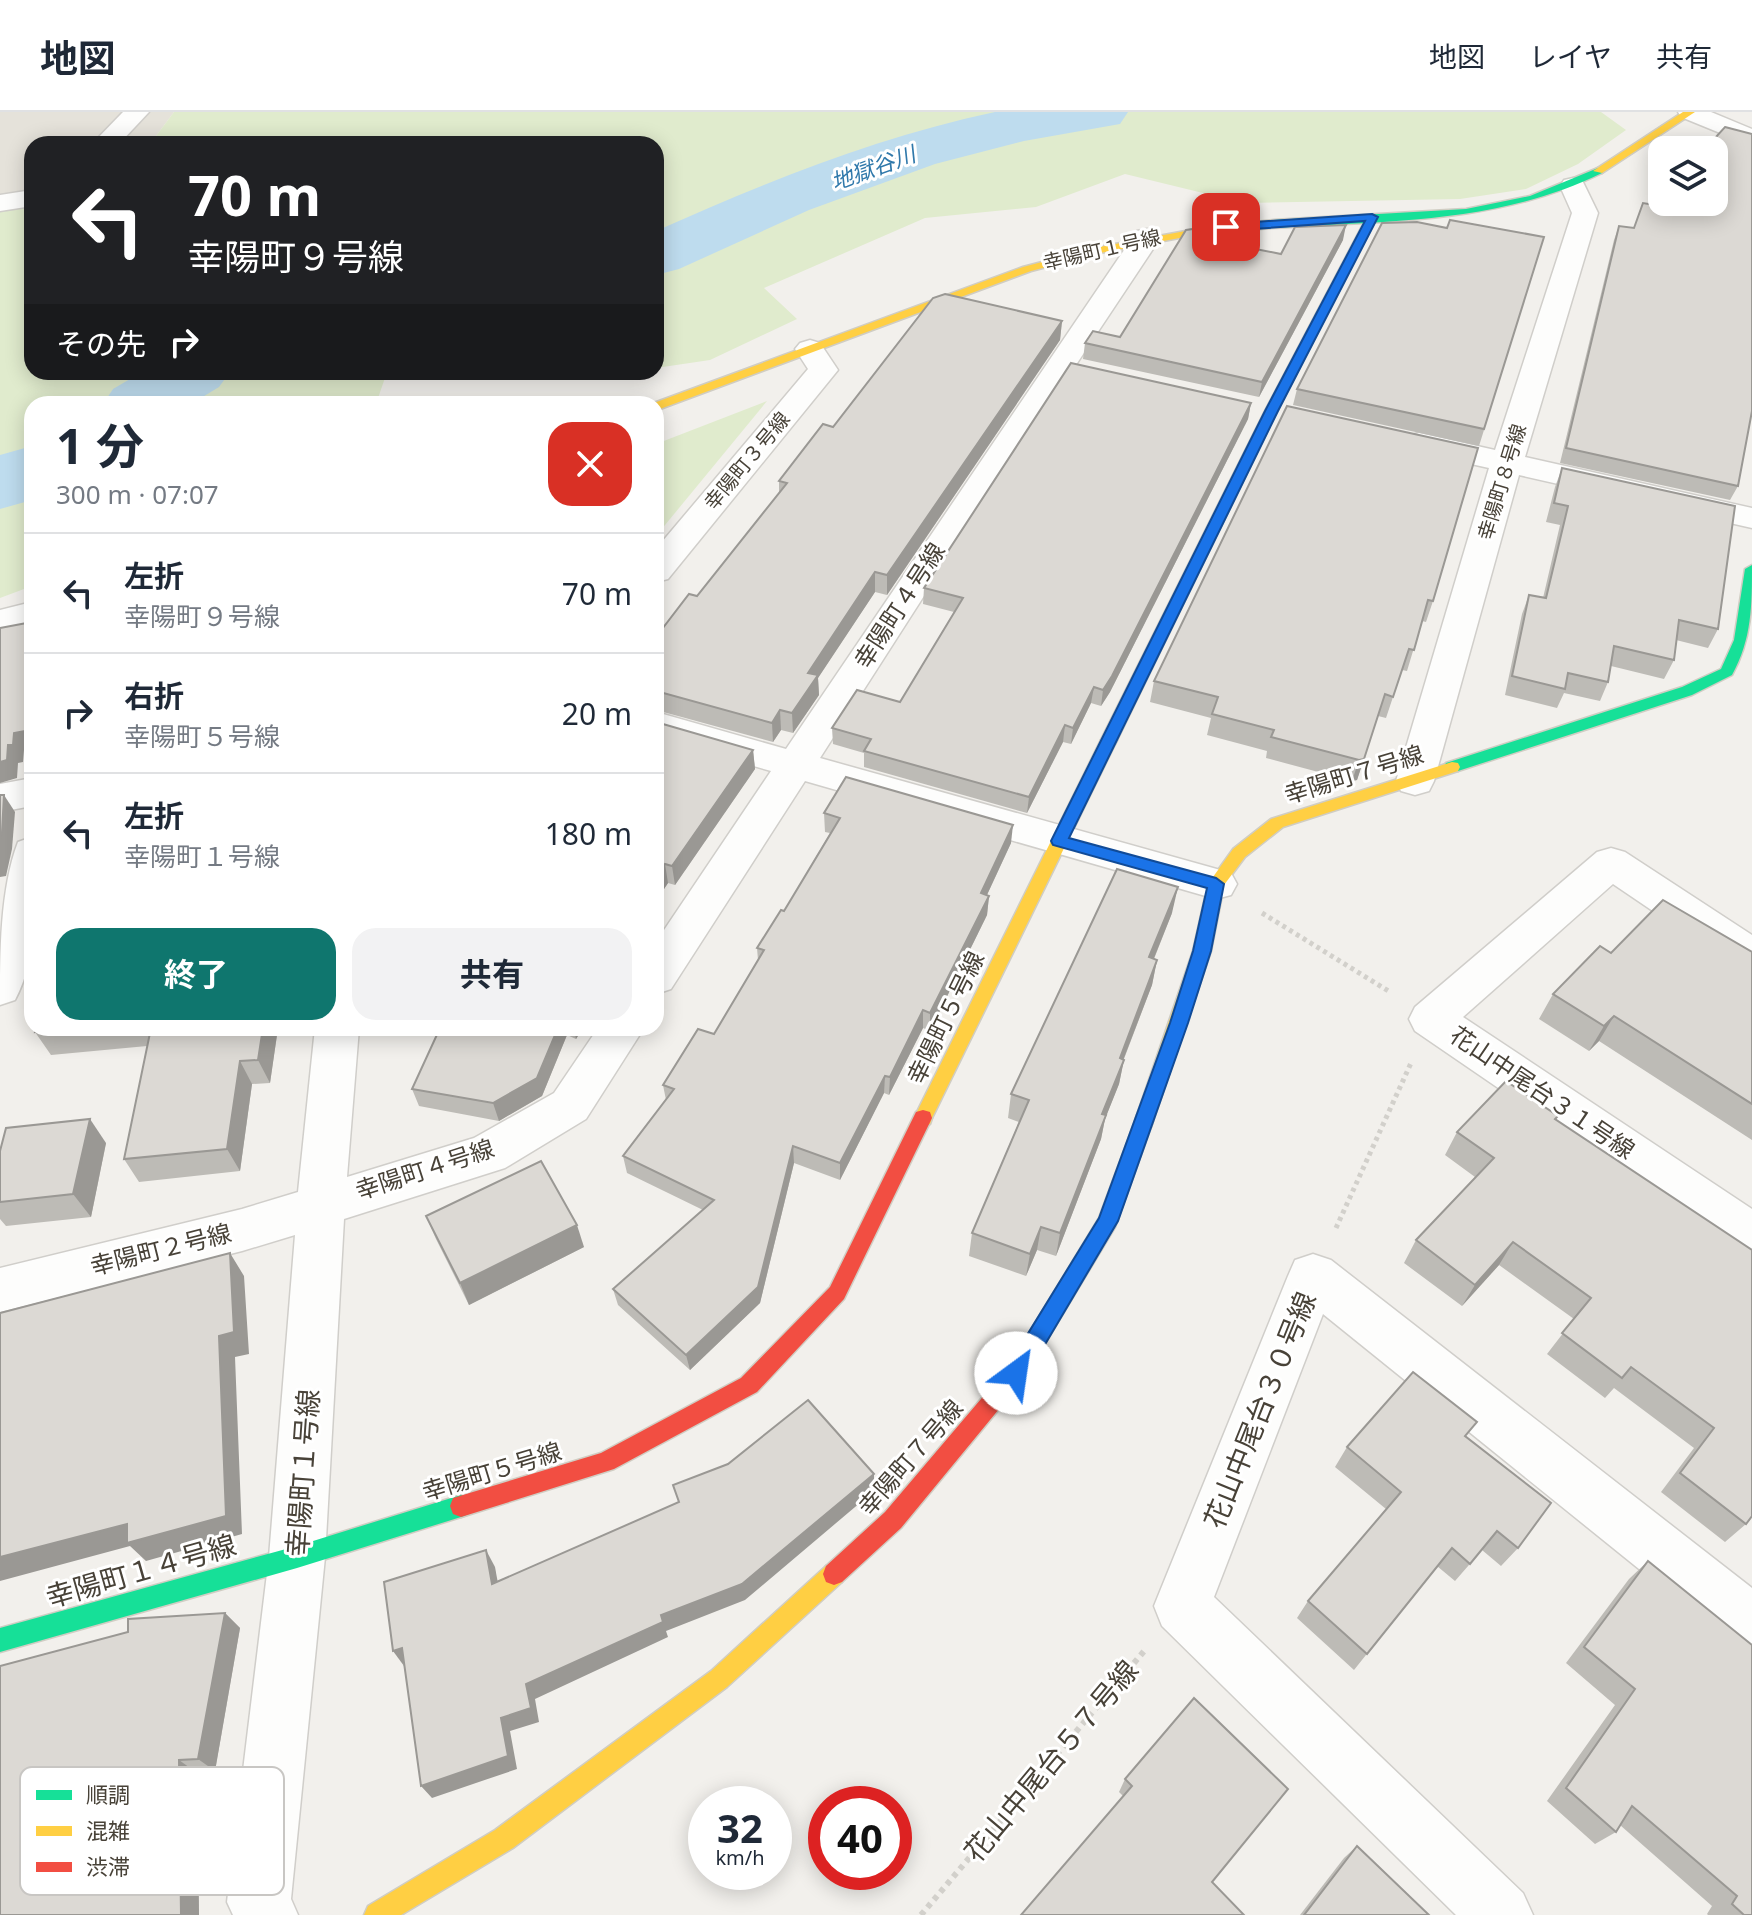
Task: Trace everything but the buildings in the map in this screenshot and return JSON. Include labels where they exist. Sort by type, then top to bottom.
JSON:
[{"type":"street","points":[[113,136],[137,112]]},
{"type":"street","points":[[1690,112],[1752,138]]},
{"type":"street","name":"幸陽町１号線","points":[[664,403],[1086,250],[1147,237],[1252,224],[1482,210],[1535,200],[1573,186],[1690,112]]},
{"type":"street","name":"幸陽町８号線","points":[[1415,781],[1507,462],[1585,213],[1573,186]]},
{"type":"street","points":[[0,203],[24,199]]},
{"type":"street","name":"幸陽町５号線","points":[[297,1557],[606,1462],[749,1385],[837,1293],[1271,411],[1372,217]]},
{"type":"street","name":"幸陽町４号線","points":[[664,965],[955,521],[1077,369],[1147,237]]},
{"type":"street","name":"幸陽町３号線","points":[[664,561],[823,370],[810,349]]},
{"type":"street","points":[[1389,436],[1752,518]]},
{"type":"street","name":"幸陽町７号線","points":[[377,1915],[504,1839],[719,1679],[893,1520],[1016,1373],[1108,1221],[1202,951],[1216,884],[1239,853],[1277,823],[1687,691],[1727,672],[1741,640],[1752,569]]},
{"type":"street","points":[[0,621],[24,615]]},
{"type":"street","points":[[664,727],[1216,884]]},
{"type":"street","points":[[0,798],[24,794]]},
{"type":"street","name":"花山中尾台３１号線","points":[[1752,956],[1611,863],[1431,1019],[1752,1235]]},
{"type":"street","points":[[0,988],[24,886]]},
{"type":"street","name":"幸陽町１号線","points":[[274,1767],[297,1557],[321,1204],[336,1036]]},
{"type":"street","name":"幸陽町４号線","points":[[321,1204],[488,1154],[570,1106],[617,1036]]},
{"type":"street","name":"幸陽町２号線","points":[[0,1290],[242,1230],[321,1204]]},
{"type":"street","name":"花山中尾台３０号線","points":[[1182,1606],[1313,1276],[1752,1624]]},
{"type":"street","name":"幸陽町１４号線","points":[[0,1640],[297,1557]]},
{"type":"street","points":[[1182,1606],[1501,1915]]},
{"type":"street","name":"幸陽町１号線","points":[[260,1895],[259,1902],[266,1915]]},
{"type":"path","points":[[1216,884],[1431,1019],[1313,1276]]},
{"type":"path","name":"花山中尾台５７号線","points":[[921,1915],[1182,1606]]},
{"type":"shaded area","points":[[0,112],[174,112],[156,136],[24,136],[24,208],[0,211]]},
{"type":"green space","points":[[174,112],[1601,112],[1626,130],[1578,164],[1526,189],[1460,199],[1244,203],[1125,174],[1036,207],[925,218],[764,288],[797,319],[710,360],[664,367],[664,136],[156,136]]},
{"type":"green space","points":[[24,208],[24,380],[384,380],[379,396],[24,396],[24,589],[0,598],[0,211]]},
{"type":"green space","points":[[767,401],[664,526],[664,441]]},
{"type":"waterway","name":"地獄谷川","points":[[664,251],[768,204],[877,163],[987,131],[1099,112]]},
{"type":"waterway","name":"地獄谷川","points":[[153,396],[180,380]]},
{"type":"waterway","name":"地獄谷川","points":[[0,486],[24,473]]},
{"type":"traffic: fast","points":[[1191,233],[1274,223],[1431,215],[1500,207],[1566,187],[1598,171]]},
{"type":"traffic: fast","points":[[1452,767],[1687,691],[1727,672],[1741,640],[1752,569]]},
{"type":"traffic: fast","points":[[0,1640],[297,1557],[461,1506]]},
{"type":"traffic: slow","points":[[1598,171],[1690,112]]},
{"type":"traffic: slow","points":[[664,403],[1027,269],[1099,250],[1191,233]]},
{"type":"traffic: slow","points":[[923,1118],[1109,740]]},
{"type":"traffic: slow","points":[[1144,1121],[1202,951],[1216,884],[1239,853],[1277,823],[1452,767]]},
{"type":"traffic: slow","points":[[377,1915],[504,1839],[719,1679],[834,1574]]},
{"type":"traffic: jam","points":[[1109,740],[1271,411],[1372,217]]},
{"type":"traffic: jam","points":[[461,1506],[606,1462],[749,1385],[837,1293],[923,1118]]},
{"type":"traffic: jam","points":[[834,1574],[893,1520],[1016,1373],[1108,1221],[1144,1121]]},
{"type":"route","points":[[1016,1373],[1108,1221],[1179,1023],[1202,951],[1216,884],[1059,841],[1271,411],[1372,217],[1226,227]]}]
